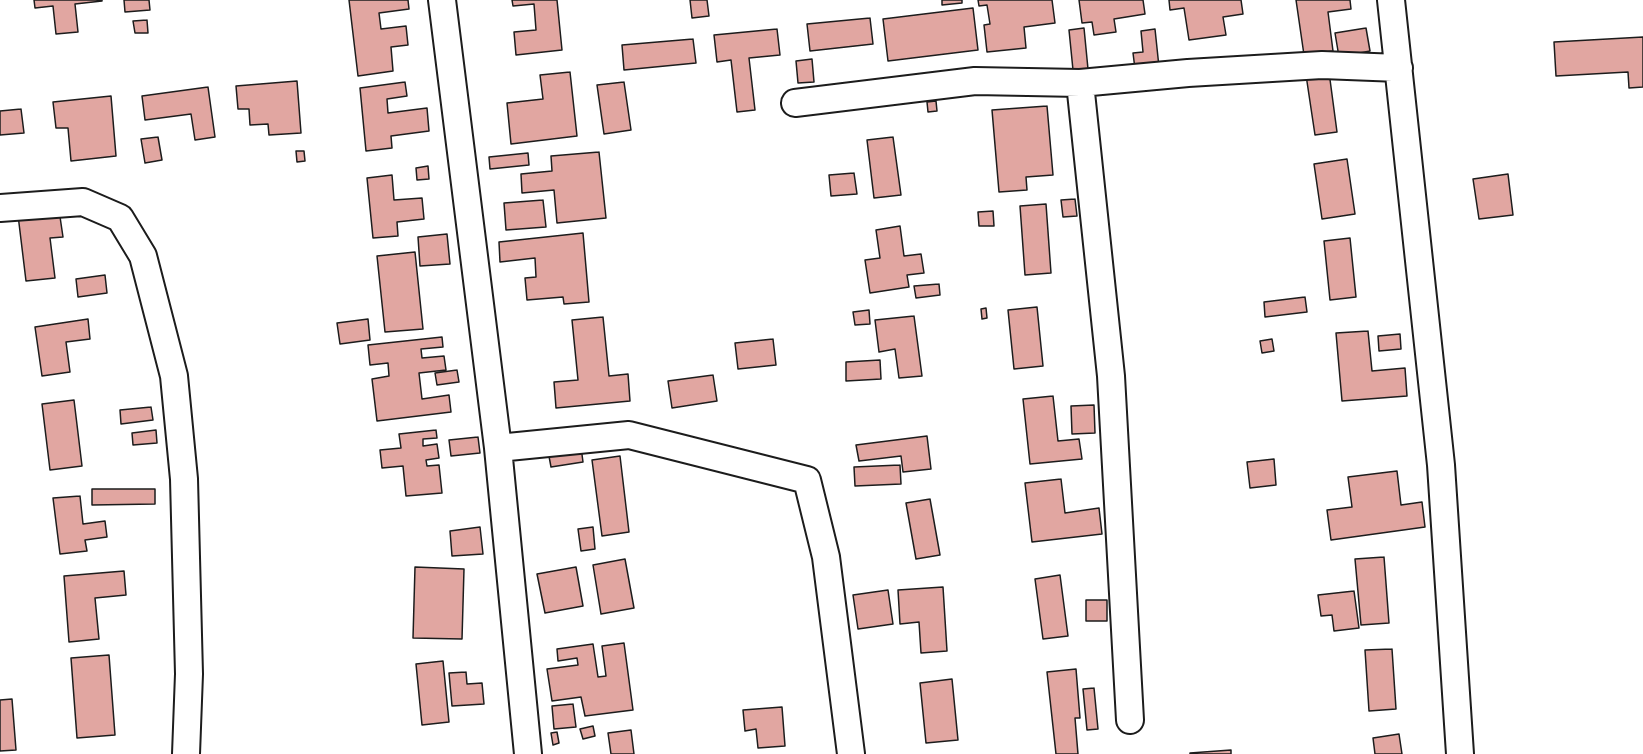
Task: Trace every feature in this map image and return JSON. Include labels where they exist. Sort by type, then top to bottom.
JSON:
[{"type":"street","points":[[442,0],[498,448],[528,754]]},
{"type":"street","points":[[1391,0],[1441,465],[1460,754]]},
{"type":"street","points":[[795,103],[975,81],[1080,83],[1322,65],[1398,68]]},
{"type":"street","points":[[1080,83],[1111,376],[1130,720]]},
{"type":"street","points":[[0,208],[83,202],[120,218],[143,256],[174,376],[184,479],[189,674],[186,754]]},
{"type":"street","points":[[498,448],[630,435],[807,480],[826,557],[851,754]]},
{"type":"building","points":[[34,0],[102,1],[75,4],[78,32],[56,34],[53,6],[35,8]]},
{"type":"building","points":[[124,0],[149,0],[150,10],[125,12]]},
{"type":"building","points":[[349,0],[408,0],[409,9],[379,13],[381,29],[406,26],[408,45],[391,47],[393,71],[358,76]]},
{"type":"building","points":[[512,0],[557,0],[562,50],[516,55],[514,32],[536,30],[534,4],[513,6]]},
{"type":"building","points":[[690,0],[707,0],[709,16],[692,18]]},
{"type":"building","points":[[942,0],[962,0],[962,3],[942,5]]},
{"type":"building","points":[[978,0],[1052,0],[1055,23],[1024,27],[1026,48],[987,52],[984,25],[990,24],[987,5],[979,6]]},
{"type":"building","points":[[1079,0],[1143,0],[1145,14],[1114,19],[1116,32],[1094,35],[1092,22],[1082,23]]},
{"type":"building","points":[[1169,0],[1241,0],[1243,14],[1223,17],[1226,35],[1189,40],[1184,8],[1170,10]]},
{"type":"building","points":[[1296,0],[1350,0],[1351,9],[1328,12],[1333,51],[1304,55]]},
{"type":"building","points":[[973,8],[978,50],[888,61],[883,19]]},
{"type":"building","points":[[870,18],[873,44],[810,51],[807,24]]},
{"type":"building","points":[[147,20],[148,33],[135,33],[133,21]]},
{"type":"building","points":[[1084,28],[1088,69],[1073,70],[1069,30]]},
{"type":"building","points":[[1366,28],[1370,51],[1339,57],[1335,33]]},
{"type":"building","points":[[777,29],[780,55],[749,58],[755,110],[737,112],[731,60],[717,62],[714,35]]},
{"type":"building","points":[[1155,29],[1159,67],[1135,69],[1133,53],[1143,52],[1141,31]]},
{"type":"building","points":[[1643,37],[1643,87],[1629,88],[1628,72],[1556,76],[1554,42]]},
{"type":"building","points":[[693,39],[696,63],[624,70],[622,45]]},
{"type":"building","points":[[812,59],[814,82],[798,83],[796,61]]},
{"type":"building","points":[[570,72],[577,136],[511,144],[507,103],[543,99],[540,75]]},
{"type":"building","points":[[1329,72],[1337,132],[1315,135],[1306,75]]},
{"type":"building","points":[[297,81],[301,133],[269,135],[268,124],[250,125],[249,109],[238,109],[236,86]]},
{"type":"building","points":[[405,82],[407,96],[387,99],[388,113],[427,108],[429,131],[391,136],[392,148],[366,151],[360,88]]},
{"type":"building","points":[[624,82],[631,130],[604,134],[597,85]]},
{"type":"building","points":[[208,87],[215,137],[195,140],[191,114],[145,120],[142,96]]},
{"type":"building","points":[[111,96],[116,156],[71,161],[68,128],[56,128],[53,102]]},
{"type":"building","points":[[936,101],[937,111],[928,112],[927,102]]},
{"type":"building","points":[[1047,106],[1053,175],[1026,177],[1027,190],[999,192],[992,110]]},
{"type":"building","points":[[21,109],[24,133],[0,135],[0,111]]},
{"type":"building","points":[[158,137],[162,160],[145,163],[141,139]]},
{"type":"building","points":[[893,137],[901,195],[874,198],[867,140]]},
{"type":"building","points":[[296,151],[304,151],[305,161],[297,162]]},
{"type":"building","points":[[599,152],[606,218],[557,223],[554,190],[522,193],[521,174],[552,171],[551,156]]},
{"type":"building","points":[[528,153],[529,165],[490,169],[489,157]]},
{"type":"building","points":[[1347,159],[1355,214],[1322,219],[1314,164]]},
{"type":"building","points":[[428,166],[429,179],[417,180],[416,168]]},
{"type":"building","points":[[854,173],[857,194],[831,196],[829,175]]},
{"type":"building","points":[[1508,174],[1513,215],[1479,219],[1473,179]]},
{"type":"building","points":[[392,175],[394,200],[422,198],[424,219],[397,222],[398,236],[373,238],[367,178]]},
{"type":"building","points":[[1075,199],[1077,216],[1063,217],[1061,200]]},
{"type":"building","points":[[543,200],[546,227],[506,230],[504,203]]},
{"type":"building","points":[[1046,204],[1051,273],[1025,275],[1020,206]]},
{"type":"building","points":[[59,210],[63,237],[50,238],[55,278],[26,281],[18,215]]},
{"type":"building","points":[[993,211],[994,226],[979,226],[978,212]]},
{"type":"building","points":[[900,226],[904,256],[921,254],[924,273],[907,275],[909,287],[870,293],[865,260],[880,258],[876,230]]},
{"type":"building","points":[[583,233],[589,302],[564,304],[563,297],[527,300],[525,278],[536,277],[535,258],[500,262],[499,242]]},
{"type":"building","points":[[447,234],[450,264],[420,266],[418,237]]},
{"type":"building","points":[[1350,238],[1356,297],[1330,300],[1324,241]]},
{"type":"building","points":[[415,252],[423,329],[385,332],[377,256]]},
{"type":"building","points":[[105,275],[107,293],[78,297],[76,279]]},
{"type":"building","points":[[939,284],[940,295],[916,298],[914,286]]},
{"type":"building","points":[[1305,297],[1307,312],[1265,317],[1264,302]]},
{"type":"building","points":[[1037,307],[1043,366],[1014,369],[1008,310]]},
{"type":"building","points":[[986,308],[987,318],[982,319],[981,309]]},
{"type":"building","points":[[869,310],[870,324],[855,325],[853,312]]},
{"type":"building","points":[[914,316],[922,376],[899,378],[895,349],[879,352],[875,320]]},
{"type":"building","points":[[603,317],[609,376],[628,374],[630,401],[556,408],[554,382],[578,380],[572,320]]},
{"type":"building","points":[[88,319],[90,339],[66,342],[70,372],[42,376],[35,327]]},
{"type":"building","points":[[368,319],[370,340],[340,344],[337,323]]},
{"type":"building","points":[[1368,331],[1372,371],[1405,368],[1407,396],[1342,401],[1336,333]]},
{"type":"building","points":[[1400,334],[1401,349],[1379,351],[1378,336]]},
{"type":"building","points":[[442,337],[443,347],[421,349],[422,358],[444,356],[446,370],[419,373],[422,399],[449,395],[451,412],[377,421],[372,379],[389,376],[388,363],[370,365],[368,345]]},
{"type":"building","points":[[773,339],[776,365],[738,369],[735,343]]},
{"type":"building","points":[[1272,339],[1274,351],[1262,353],[1260,341]]},
{"type":"building","points":[[880,360],[881,379],[846,381],[846,362]]},
{"type":"building","points":[[457,370],[459,382],[437,385],[435,373]]},
{"type":"building","points":[[713,375],[717,401],[672,408],[668,381]]},
{"type":"building","points":[[1053,396],[1058,441],[1079,439],[1082,459],[1030,464],[1023,399]]},
{"type":"building","points":[[74,400],[82,466],[50,470],[42,404]]},
{"type":"building","points":[[1094,405],[1095,433],[1072,434],[1071,406]]},
{"type":"building","points":[[151,407],[153,420],[121,424],[120,410]]},
{"type":"building","points":[[156,430],[157,443],[133,445],[132,433]]},
{"type":"building","points":[[436,430],[437,438],[423,439],[423,446],[437,444],[439,458],[426,460],[427,466],[439,465],[442,493],[406,496],[403,466],[382,468],[380,450],[401,448],[399,434]]},
{"type":"building","points":[[927,436],[931,469],[903,472],[901,456],[859,461],[856,445]]},
{"type":"building","points":[[478,437],[480,453],[451,456],[449,440]]},
{"type":"building","points":[[581,447],[583,462],[551,467],[548,451]]},
{"type":"building","points":[[620,456],[629,532],[602,536],[592,460]]},
{"type":"building","points":[[1274,459],[1276,485],[1250,488],[1247,462]]},
{"type":"building","points":[[900,465],[901,484],[855,486],[854,467]]},
{"type":"building","points":[[1397,471],[1401,505],[1422,502],[1425,527],[1331,540],[1327,510],[1352,507],[1348,477]]},
{"type":"building","points":[[1061,479],[1065,513],[1099,508],[1102,534],[1032,542],[1025,483]]},
{"type":"building","points":[[92,489],[155,489],[155,504],[92,505]]},
{"type":"building","points":[[80,496],[83,524],[105,521],[107,537],[85,540],[87,551],[60,554],[53,498]]},
{"type":"building","points":[[930,499],[940,555],[916,559],[906,503]]},
{"type":"building","points":[[480,527],[483,554],[452,556],[450,531]]},
{"type":"building","points":[[593,527],[595,549],[581,551],[578,529]]},
{"type":"building","points":[[1384,557],[1389,623],[1361,625],[1355,559]]},
{"type":"building","points":[[625,559],[634,608],[601,614],[593,565]]},
{"type":"building","points":[[415,567],[464,569],[462,639],[413,638]]},
{"type":"building","points":[[576,567],[583,606],[545,613],[537,574]]},
{"type":"building","points":[[124,571],[126,595],[95,598],[99,639],[69,642],[64,576]]},
{"type":"building","points":[[1060,575],[1068,636],[1043,639],[1035,579]]},
{"type":"building","points":[[943,587],[947,651],[921,653],[919,622],[900,624],[898,590]]},
{"type":"building","points":[[888,590],[893,624],[858,629],[853,595]]},
{"type":"building","points":[[1354,591],[1359,628],[1334,631],[1332,615],[1321,616],[1318,595]]},
{"type":"building","points":[[1086,600],[1107,600],[1107,621],[1086,621]]},
{"type":"building","points":[[624,643],[633,710],[585,716],[581,697],[552,701],[547,669],[578,665],[577,658],[558,661],[557,649],[593,644],[598,677],[606,676],[602,646]]},
{"type":"building","points":[[1392,649],[1396,709],[1369,711],[1365,650]]},
{"type":"building","points":[[109,655],[115,735],[77,738],[71,658]]},
{"type":"building","points":[[443,661],[449,722],[422,725],[416,664]]},
{"type":"building","points":[[1076,669],[1080,718],[1075,718],[1078,754],[1056,754],[1047,672]]},
{"type":"building","points":[[466,672],[467,684],[482,683],[484,704],[452,706],[449,673]]},
{"type":"building","points":[[952,679],[958,740],[926,743],[920,683]]},
{"type":"building","points":[[1094,688],[1098,729],[1087,730],[1083,689]]},
{"type":"building","points":[[12,699],[16,750],[0,751],[0,700]]},
{"type":"building","points":[[573,704],[576,727],[554,729],[552,706]]},
{"type":"building","points":[[782,707],[785,746],[758,748],[756,729],[745,731],[743,710]]},
{"type":"building","points":[[593,726],[595,736],[583,739],[580,729]]},
{"type":"building","points":[[631,730],[634,754],[611,754],[608,733]]},
{"type":"building","points":[[557,732],[559,743],[553,745],[551,733]]},
{"type":"building","points":[[1399,734],[1402,754],[1375,754],[1373,738]]},
{"type":"building","points":[[1231,750],[1231,754],[1190,754],[1190,753]]}]
